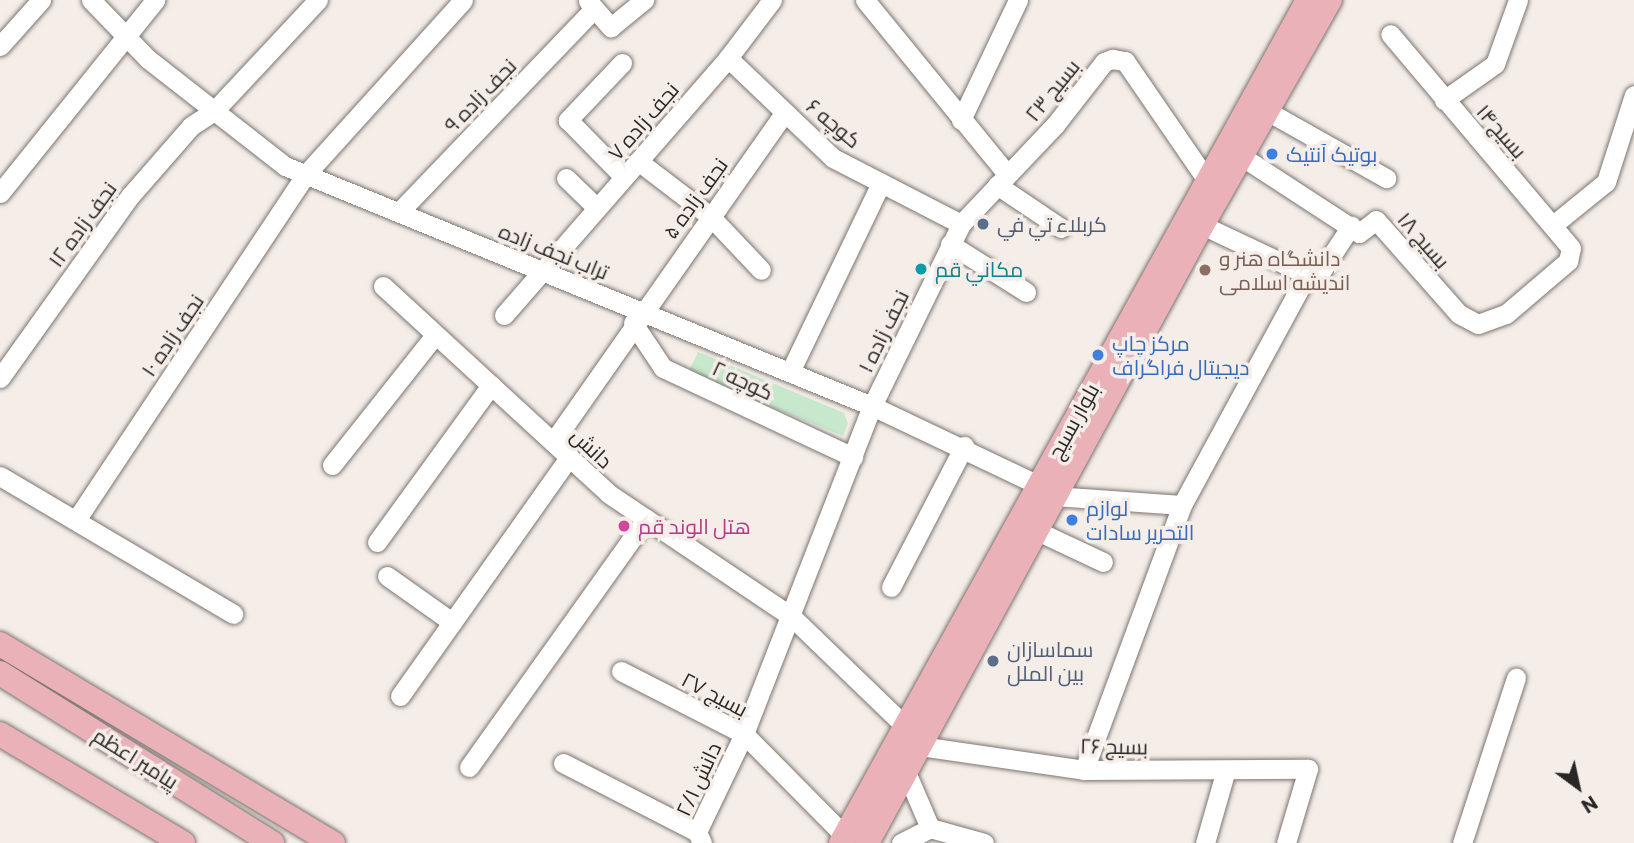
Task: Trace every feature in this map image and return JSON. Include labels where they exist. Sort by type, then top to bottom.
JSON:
[{"type":"main road","name":"بلوار بسیج","points":[[852,838],[906,772],[1035,530],[1046,490],[1206,179],[1308,0]]},
{"type":"main road","name":"بلوار بسیج","points":[[852,838],[905,726],[1202,225],[1330,0]]},
{"type":"main road","points":[[0,644],[333,843]]},
{"type":"main road","name":"پیامبر اعظم","points":[[0,673],[272,843]]},
{"type":"main road","points":[[0,734],[178,841]]},
{"type":"main road","points":[[204,801],[270,805]]},
{"type":"street","points":[[0,46],[41,0]]},
{"type":"street","name":"تراب نجف زاده","points":[[91,0],[124,33],[214,111],[285,166],[543,271],[637,317],[790,372],[872,406],[964,446],[1046,490]]},
{"type":"street","points":[[0,193],[124,33],[155,0]]},
{"type":"street","name":"نجف زاده ۱۲","points":[[0,377],[130,196],[191,126],[214,111],[318,0]]},
{"type":"street","name":"نجف زاده ۱۰","points":[[76,520],[306,174],[463,0]]},
{"type":"street","points":[[590,5],[611,27],[644,0]]},
{"type":"street","name":"نجف زاده ۷","points":[[504,315],[728,58],[772,0]]},
{"type":"street","points":[[865,0],[961,120],[1002,180],[1061,228]]},
{"type":"street","points":[[961,120],[1018,0]]},
{"type":"street","points":[[1444,100],[1495,64],[1518,0]]},
{"type":"street","name":"نجف زاده ۹","points":[[399,212],[590,5]]},
{"type":"street","name":"بسیج۱۴","points":[[1390,34],[1553,225],[1571,248],[1568,261]]},
{"type":"street","name":"کوچه ۶","points":[[728,58],[832,158],[961,224]]},
{"type":"street","name":"بسیج ۲۳","points":[[1002,180],[1055,125],[1104,62],[1122,59],[1206,179]]},
{"type":"street","points":[[622,63],[568,120],[624,177]]},
{"type":"street","points":[[1553,225],[1606,182],[1634,95]]},
{"type":"street","points":[[1267,111],[1386,178]]},
{"type":"street","name":"نجف زاده ۵","points":[[553,442],[637,317],[785,112]]},
{"type":"street","points":[[1202,225],[1316,279],[1351,226],[1241,156]]},
{"type":"street","points":[[638,161],[710,216],[761,270]]},
{"type":"street","points":[[566,178],[597,208]]},
{"type":"street","name":"نجف زاده ۱","points":[[834,501],[872,406],[950,244],[961,224],[1002,180]]},
{"type":"street","points":[[790,372],[881,183]]},
{"type":"street","name":"بسیج ۱۸","points":[[1351,226],[1361,233],[1376,220],[1460,314],[1478,324],[1506,314],[1568,261]]},
{"type":"street","points":[[950,244],[1026,292]]},
{"type":"street","points":[[1084,770],[1182,505],[1307,275]]},
{"type":"street","name":"دانش","points":[[383,286],[609,494],[792,617],[905,726]]},
{"type":"street","name":"کوچه ۲","points":[[637,317],[663,368],[853,457]]},
{"type":"street","points":[[332,464],[435,334]]},
{"type":"street","points":[[377,542],[491,385]]},
{"type":"street","points":[[891,587],[964,446]]},
{"type":"street","points":[[400,696],[569,457]]},
{"type":"street","points":[[0,476],[233,614]]},
{"type":"street","points":[[1046,490],[1182,505]]},
{"type":"street","name":"دانش ۲/۱","points":[[699,837],[792,617],[834,501]]},
{"type":"street","points":[[470,766],[646,519]]},
{"type":"street","points":[[1035,530],[1103,562]]},
{"type":"street","points":[[387,576],[452,622]]},
{"type":"street","name":"بسیج ۲۷","points":[[621,671],[744,734],[852,838]]},
{"type":"street","points":[[1462,843],[1516,678]]},
{"type":"street","name":"بسیج ۲۶","points":[[920,746],[1084,770],[1308,769],[1286,843]]},
{"type":"street","points":[[563,763],[699,837]]},
{"type":"street","points":[[1205,843],[1226,770]]},
{"type":"street","points":[[906,772],[930,828]]},
{"type":"street","points":[[901,843],[930,828],[977,842]]},
{"type":"green space","points":[[698,352],[844,413],[848,423],[843,436],[688,373]]},
{"type":"place","name":"بوتیک آنتیک","points":[[1272,154]]},
{"type":"place","name":"كربلاء تي في","points":[[983,224]]},
{"type":"place","name":"مكاني قم","points":[[921,269]]},
{"type":"place","name":"دانشگاه هنر و اندیشه اسلامی","points":[[1205,270]]},
{"type":"place","name":"مرکز چاپ دیجیتال فراگراف","points":[[1098,355]]},
{"type":"place","name":"لوازم التحریر سادات","points":[[1072,520]]},
{"type":"place","name":"هتل الوند قم","points":[[624,526]]},
{"type":"place","name":"سماسازان بین الملل","points":[[993,661]]}]
